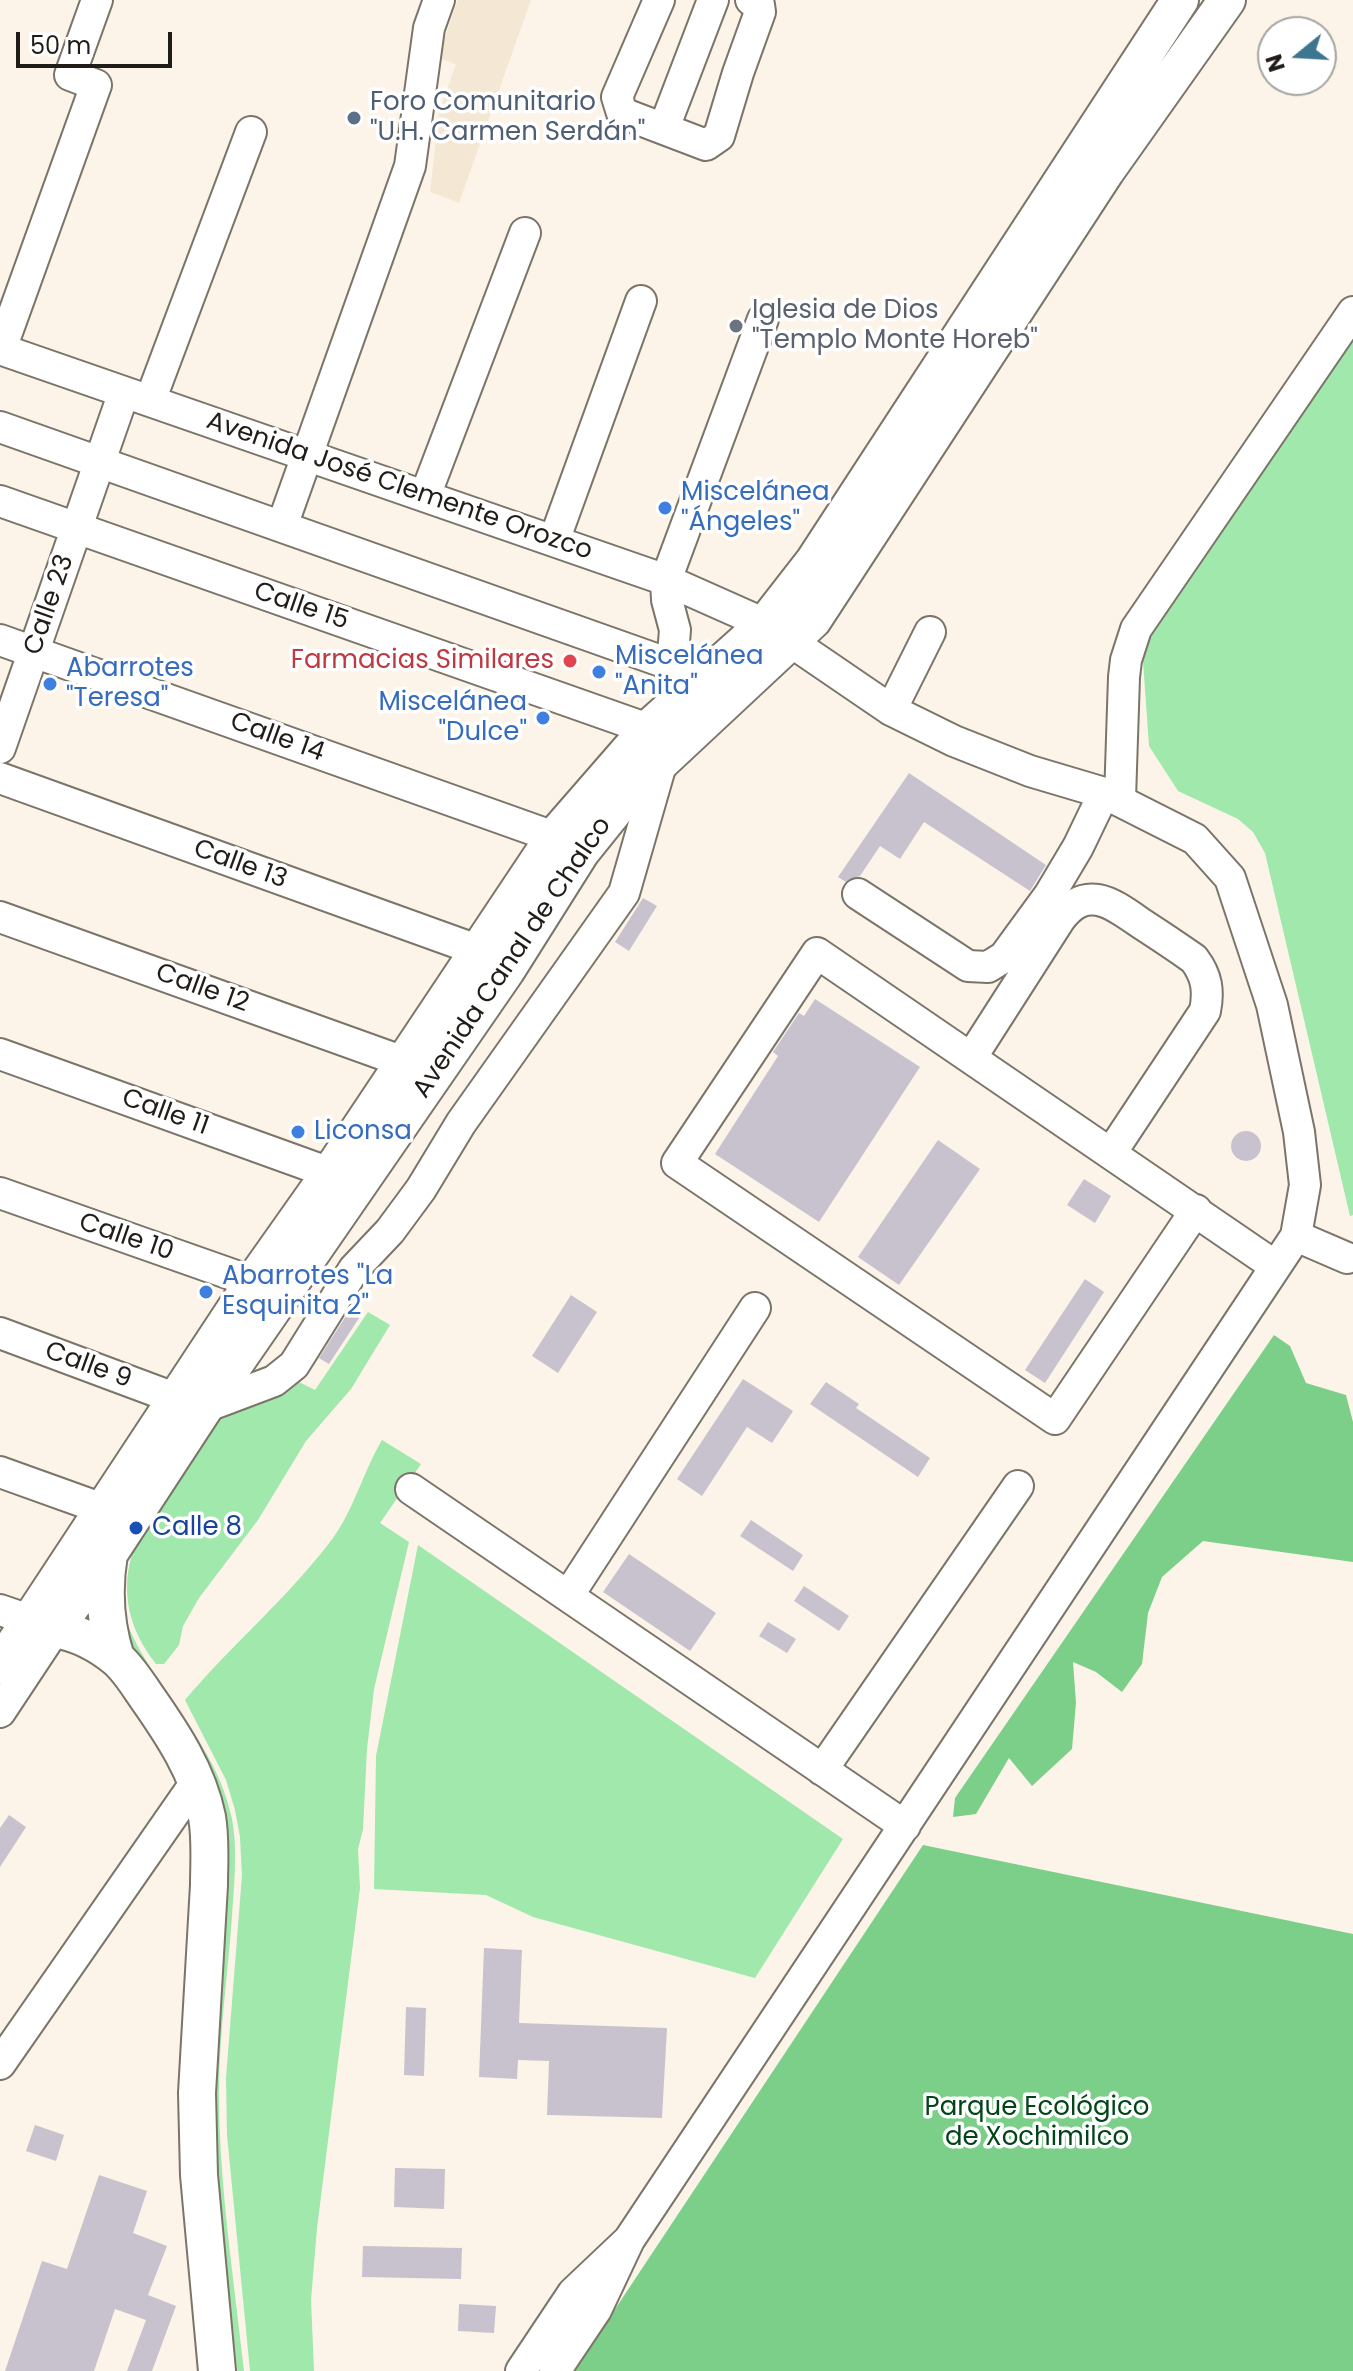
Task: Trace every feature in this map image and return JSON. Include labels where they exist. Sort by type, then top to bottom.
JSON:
[{"type":"main road","name":"Avenida Canal de Chalco","points":[[28,1620],[109,1554],[253,1282],[330,1173],[554,837],[778,633],[814,561],[1180,0]]},
{"type":"main road","name":"Avenida Canal de Chalco","points":[[0,1666],[103,1509],[191,1403],[506,971],[581,852],[618,806],[655,745],[686,675],[813,620],[1106,171],[1227,0]]},
{"type":"main road","points":[[109,1554],[105,1596],[109,1636],[123,1665],[176,1739],[196,1782],[207,1817],[209,1875],[197,2093],[199,2175],[217,2371]]},
{"type":"main road","points":[[28,1620],[92,1641],[123,1665]]},
{"type":"street","points":[[0,349],[96,85],[70,75],[97,0]]},
{"type":"street","points":[[282,526],[410,166],[429,28],[439,0]]},
{"type":"street","points":[[659,0],[617,97],[622,113],[706,145],[719,136],[760,12],[759,5],[751,0]]},
{"type":"street","points":[[664,128],[713,0]]},
{"type":"street","name":"Calle 23","points":[[0,748],[100,463],[137,396],[251,132]]},
{"type":"street","points":[[425,496],[525,233]]},
{"type":"street","points":[[554,541],[641,301]]},
{"type":"street","points":[[858,894],[968,966],[988,967],[1004,957],[1050,894],[1112,796],[1126,660],[1136,629],[1353,312]]},
{"type":"street","points":[[686,675],[667,600],[666,580],[763,319]]},
{"type":"street","name":"Avenida José Clemente Orozco","points":[[0,349],[666,580],[778,633],[891,710],[954,741],[1030,771],[1112,796],[1195,839],[1230,878],[1272,1005],[1299,1132],[1305,1185],[1296,1236]]},
{"type":"street","points":[[0,427],[282,526],[686,675]]},
{"type":"street","name":"Calle 15","points":[[0,501],[655,745]]},
{"type":"street","points":[[891,710],[930,632]]},
{"type":"street","name":"Calle 14","points":[[0,640],[554,837]]},
{"type":"street","points":[[191,1403],[274,1381],[294,1365],[354,1269],[390,1231],[421,1189],[461,1123],[624,893],[655,745]]},
{"type":"street","name":"Calle 13","points":[[0,778],[480,951]]},
{"type":"street","points":[[971,1058],[1060,919],[1074,905],[1092,899],[1111,903],[1194,959],[1201,968],[1207,987],[1205,1011],[1111,1153]]},
{"type":"street","name":"Calle 12","points":[[0,917],[404,1062]]},
{"type":"street","points":[[1196,1210],[1055,1419],[677,1163],[817,953],[1196,1210],[1275,1266]]},
{"type":"street","name":"Calle 11","points":[[0,1054],[330,1173]]},
{"type":"street","name":"Calle 10","points":[[0,1193],[253,1282]]},
{"type":"street","points":[[555,2371],[596,2310],[629,2240],[1296,1236],[1347,1258]]},
{"type":"street","points":[[568,1596],[755,1308]]},
{"type":"street","name":"Calle 9","points":[[0,1333],[191,1403]]},
{"type":"street","points":[[0,1472],[103,1509]]},
{"type":"street","points":[[822,1770],[1018,1486]]},
{"type":"street","points":[[411,1489],[905,1826]]},
{"type":"street","name":"Avenida Canal de Chalco","points":[[0,1712],[28,1620]]},
{"type":"street","points":[[0,2064],[196,1782]]},
{"type":"street","points":[[159,1835],[178,1836],[196,1847],[209,1875]]},
{"type":"street","points":[[521,2371],[573,2293],[629,2240]]},
{"type":"shaded area","points":[[458,0],[531,0],[459,203],[430,192],[439,112],[456,64],[438,58]]},
{"type":"green space","points":[[1353,338],[1353,1215],[1350,1216],[1265,853],[1253,832],[1238,819],[1178,791],[1149,746],[1143,661],[1150,634]]},
{"type":"green space","points":[[368,1312],[390,1325],[351,1389],[306,1441],[258,1520],[199,1598],[183,1626],[179,1645],[164,1664],[156,1664],[133,1624],[127,1595],[130,1564],[137,1539],[146,1523],[223,1413],[273,1399],[299,1382],[315,1390]]},
{"type":"green space","points":[[1274,1335],[1290,1346],[1306,1383],[1346,1395],[1353,1422],[1353,1562],[1203,1541],[1162,1577],[1148,1613],[1142,1664],[1122,1692],[1096,1672],[1073,1662],[1076,1703],[1072,1749],[1032,1786],[1009,1758],[976,1814],[953,1817],[955,1798]]},
{"type":"green space","points":[[382,1440],[421,1464],[380,1523],[409,1542],[374,1689],[367,1749],[363,1829],[358,1849],[360,1888],[317,2228],[311,2300],[314,2371],[250,2371],[227,2135],[226,2078],[242,1875],[240,1837],[226,1780],[185,1700],[298,1580],[333,1538]]},
{"type":"green space","points":[[418,1545],[843,1839],[755,1978],[533,1917],[486,1895],[374,1889],[376,1756]]},
{"type":"green space","points":[[124,1616],[150,1667],[212,1764],[232,1819],[235,1868],[219,2092],[228,2232],[244,2371],[237,2371],[212,2144],[225,1901],[134,1653],[125,1638]]},
{"type":"green space","name":"Parque Ecológico de Xochimilco","points":[[923,1845],[1353,1934],[1353,2371],[574,2371]]},
{"type":"building","points":[[909,773],[1046,865],[1030,891],[924,822],[900,859],[880,846],[860,876],[846,882],[838,877]]},
{"type":"building","points":[[643,898],[657,906],[629,951],[615,942]]},
{"type":"building","points":[[815,999],[920,1067],[819,1222],[715,1154],[778,1056],[773,1052],[799,1013],[804,1016]]},
{"type":"building","points":[[1246,1131],[1257,1135],[1261,1146],[1257,1157],[1246,1161],[1235,1157],[1231,1146],[1235,1135]]},
{"type":"building","points":[[938,1140],[980,1169],[899,1285],[858,1257]]},
{"type":"building","points":[[1084,1179],[1111,1196],[1095,1223],[1067,1205]]},
{"type":"building","points":[[1085,1279],[1104,1292],[1045,1383],[1025,1370]]},
{"type":"building","points":[[571,1295],[597,1312],[558,1373],[532,1356]]},
{"type":"building","points":[[353,1305],[363,1312],[329,1364],[319,1358]]},
{"type":"building","points":[[743,1379],[793,1411],[772,1443],[747,1427],[702,1496],[677,1479]]},
{"type":"building","points":[[826,1382],[859,1404],[856,1408],[930,1458],[918,1477],[810,1404]]},
{"type":"building","points":[[751,1520],[803,1555],[793,1571],[740,1536]]},
{"type":"building","points":[[629,1554],[716,1613],[690,1651],[603,1592]]},
{"type":"building","points":[[804,1586],[849,1616],[839,1631],[794,1601]]},
{"type":"building","points":[[768,1622],[796,1639],[787,1653],[759,1636]]},
{"type":"building","points":[[9,1815],[26,1827],[0,1867],[0,1828]]},
{"type":"building","points":[[484,1948],[522,1950],[519,2023],[667,2028],[662,2118],[547,2115],[549,2061],[518,2060],[517,2079],[479,2077]]},
{"type":"building","points":[[406,2007],[426,2008],[424,2076],[404,2075]]},
{"type":"building","points":[[35,2125],[64,2135],[56,2161],[26,2151]]},
{"type":"building","points":[[395,2168],[445,2169],[444,2209],[394,2207]]},
{"type":"building","points":[[99,2175],[147,2191],[133,2233],[167,2246],[148,2295],[176,2306],[152,2371],[127,2371],[146,2320],[115,2309],[94,2371],[5,2371],[42,2261],[67,2269]]},
{"type":"building","points":[[363,2246],[462,2248],[461,2279],[362,2277]]},
{"type":"building","points":[[459,2304],[496,2306],[494,2333],[458,2331]]},
{"type":"place","name":"Foro Comunitario \"U.H. Carmen Serdán\"","points":[[354,118]]},
{"type":"place","name":"Iglesia de Dios \"Templo Monte Horeb\"","points":[[736,326]]},
{"type":"place","name":"Miscelánea \"Ángeles\"","points":[[665,508]]},
{"type":"place","name":"Farmacias Similares","points":[[570,661]]},
{"type":"place","name":"Miscelánea \"Anita\"","points":[[599,672]]},
{"type":"place","name":"Abarrotes \"Teresa\"","points":[[50,684]]},
{"type":"place","name":"Miscelánea \"Dulce\"","points":[[543,718]]},
{"type":"place","name":"Liconsa","points":[[298,1132]]},
{"type":"place","name":"Abarrotes \"La Esquinita 2\"","points":[[206,1292]]},
{"type":"place","name":"Calle 8","points":[[136,1528]]}]
